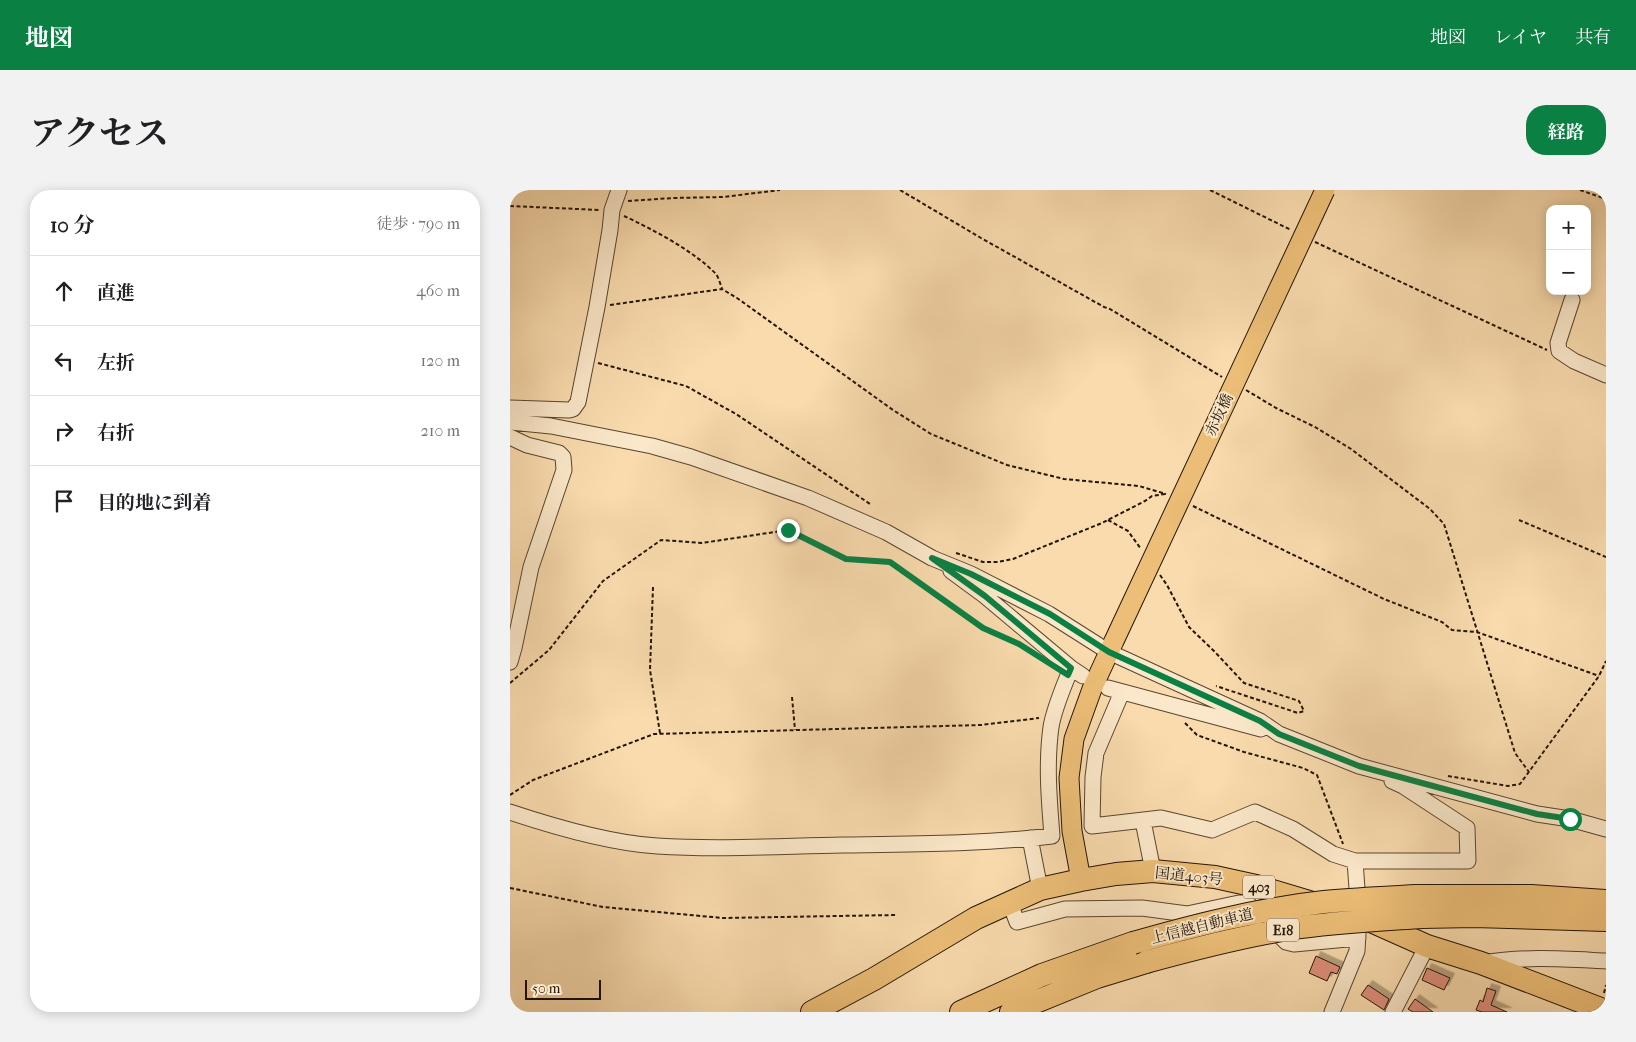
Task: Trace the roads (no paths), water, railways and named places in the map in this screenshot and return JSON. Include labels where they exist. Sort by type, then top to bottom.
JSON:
[{"type":"highway","name":"国道403号","points":[[812,1012],[874,979],[976,918],[1040,889],[1116,874],[1153,871],[1215,877],[1256,886],[1359,927],[1481,963],[1601,1011]]},
{"type":"highway","name":"上信越自動車道","points":[[1012,1012],[1097,977],[1146,962],[1240,938],[1288,929],[1334,923],[1419,906],[1531,896],[1606,901]]},
{"type":"highway","name":"上信越自動車道","points":[[961,1012],[1042,975],[1133,943],[1225,918],[1324,902],[1419,906],[1474,916],[1606,920]]},
{"type":"main road","name":"赤坂橋","points":[[1081,880],[1072,831],[1069,778],[1074,739],[1092,689],[1324,190]]},
{"type":"street","points":[[510,408],[565,411],[573,409],[578,402],[597,307],[614,201]]},
{"type":"street","points":[[1572,300],[1558,343],[1559,351],[1574,361],[1606,375]]},
{"type":"street","points":[[510,422],[551,426],[652,446],[691,457],[816,502],[886,532],[932,558],[985,596],[1077,672],[1051,725],[1048,767],[1052,836],[950,843],[721,847],[656,846],[597,836],[510,812]]},
{"type":"street","points":[[510,437],[527,445],[559,454],[564,457],[565,464],[531,567],[510,662]]},
{"type":"street","points":[[932,558],[971,574],[1050,614],[1260,721],[1279,734]]},
{"type":"street","points":[[1115,690],[1279,734],[1403,786],[1467,828],[1468,861],[1352,860],[1334,854],[1293,829],[1255,812],[1212,830],[1161,818],[1092,826],[1093,777],[1096,753],[1115,690]]},
{"type":"street","points":[[1359,766],[1537,814],[1570,819],[1606,829]]},
{"type":"street","points":[[1143,821],[1153,871]]},
{"type":"street","points":[[1030,838],[1040,889]]},
{"type":"street","points":[[1332,1012],[1356,951],[1359,927],[1352,860]]},
{"type":"street","points":[[1010,903],[1017,922],[1065,908],[1142,908],[1188,914],[1247,903],[1286,942],[1294,944],[1359,927]]},
{"type":"street","points":[[1393,1012],[1427,946]]},
{"type":"street","points":[[1481,963],[1540,957],[1606,961]]}]
